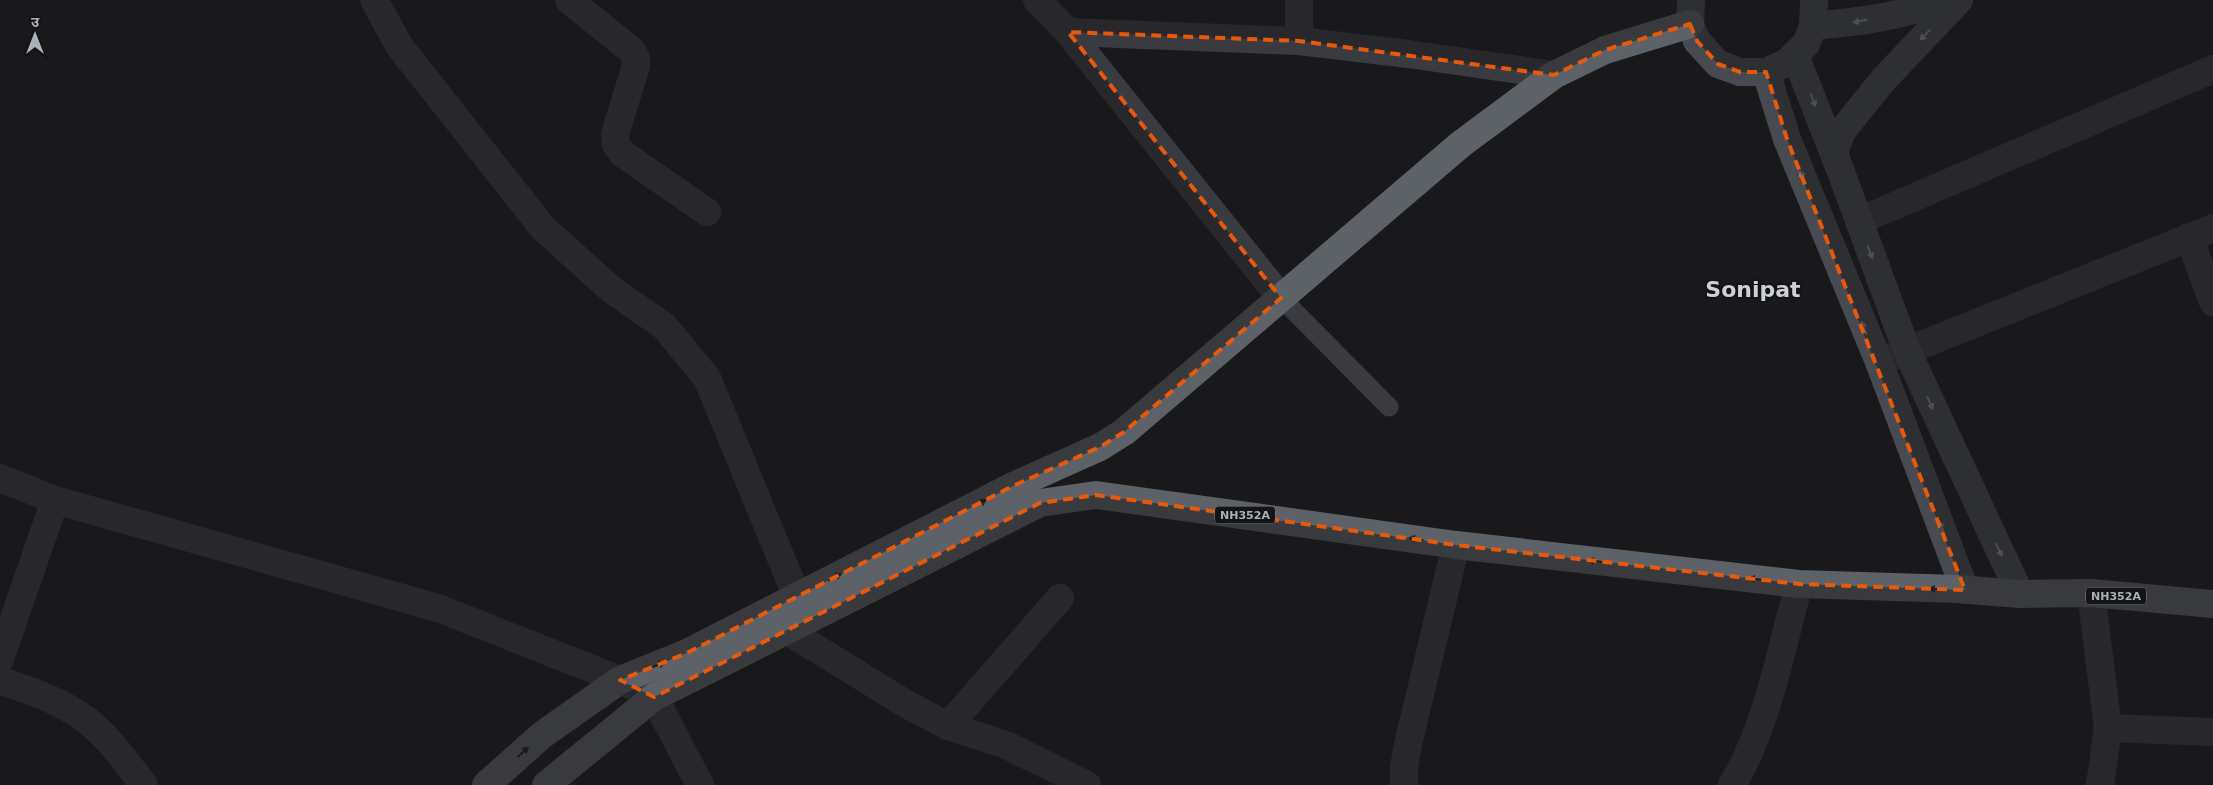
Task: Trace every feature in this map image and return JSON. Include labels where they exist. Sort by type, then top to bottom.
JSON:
[{"type":"highway","points":[[486,785],[542,735],[620,680],[687,653],[1014,486],[1100,447],[1124,432],[1461,144],[1554,75],[1691,12]]},
{"type":"highway","name":"NH352A","points":[[546,785],[654,697],[1040,504],[1096,495],[1456,545],[1799,584],[1966,590],[2020,594],[2091,593],[2213,604]]},
{"type":"main road","points":[[1691,12],[1697,41],[1718,64],[1740,72],[1766,72],[1786,63],[1806,44],[1814,13],[1853,22],[1917,10],[1941,0]]},
{"type":"main road","points":[[1834,153],[1842,131],[1884,79],[1959,0]]},
{"type":"main road","points":[[1795,55],[1834,153],[1907,352],[2020,594]]},
{"type":"main road","points":[[1766,72],[1787,139],[1879,362],[1966,590]]},
{"type":"street","points":[[374,0],[400,48],[543,228],[612,290],[664,326],[707,378],[797,597]]},
{"type":"street","points":[[569,0],[631,50],[636,58],[636,66],[617,126],[616,145],[623,154],[707,212]]},
{"type":"street","points":[[1037,0],[1068,32],[1281,298]]},
{"type":"street","points":[[1299,0],[1299,41]]},
{"type":"street","points":[[1068,32],[1299,41],[1408,54],[1554,75]]},
{"type":"street","points":[[1859,222],[2213,69]]},
{"type":"street","points":[[1879,362],[2201,232],[2213,302]]},
{"type":"street","points":[[0,478],[55,500],[438,608],[620,680],[654,697],[700,785]]},
{"type":"street","points":[[0,659],[55,500]]},
{"type":"street","points":[[1404,785],[1404,768],[1408,744],[1456,545]]},
{"type":"street","points":[[1732,785],[1745,764],[1763,715],[1799,584]]},
{"type":"street","points":[[2091,593],[2108,728],[2100,785]]},
{"type":"street","points":[[948,726],[1060,598]]},
{"type":"street","points":[[786,630],[908,705],[948,726],[1006,745],[1077,783]]},
{"type":"street","points":[[0,680],[57,702],[84,718],[106,738],[144,785]]},
{"type":"street","points":[[2108,728],[2213,732]]},
{"type":"lane","points":[[1281,298],[1389,406]]},
{"type":"highlighted area","points":[[1690,24],[1697,41],[1718,64],[1740,72],[1766,72],[1787,139],[1965,590],[1799,584],[1456,545],[1096,495],[1040,503],[654,697],[620,680],[687,653],[1013,486],[1100,447],[1124,432],[1281,298],[1068,32],[1299,41],[1554,75],[1605,50]]},
{"type":"district","name":"Sonipat","points":[[1753,289]]}]
